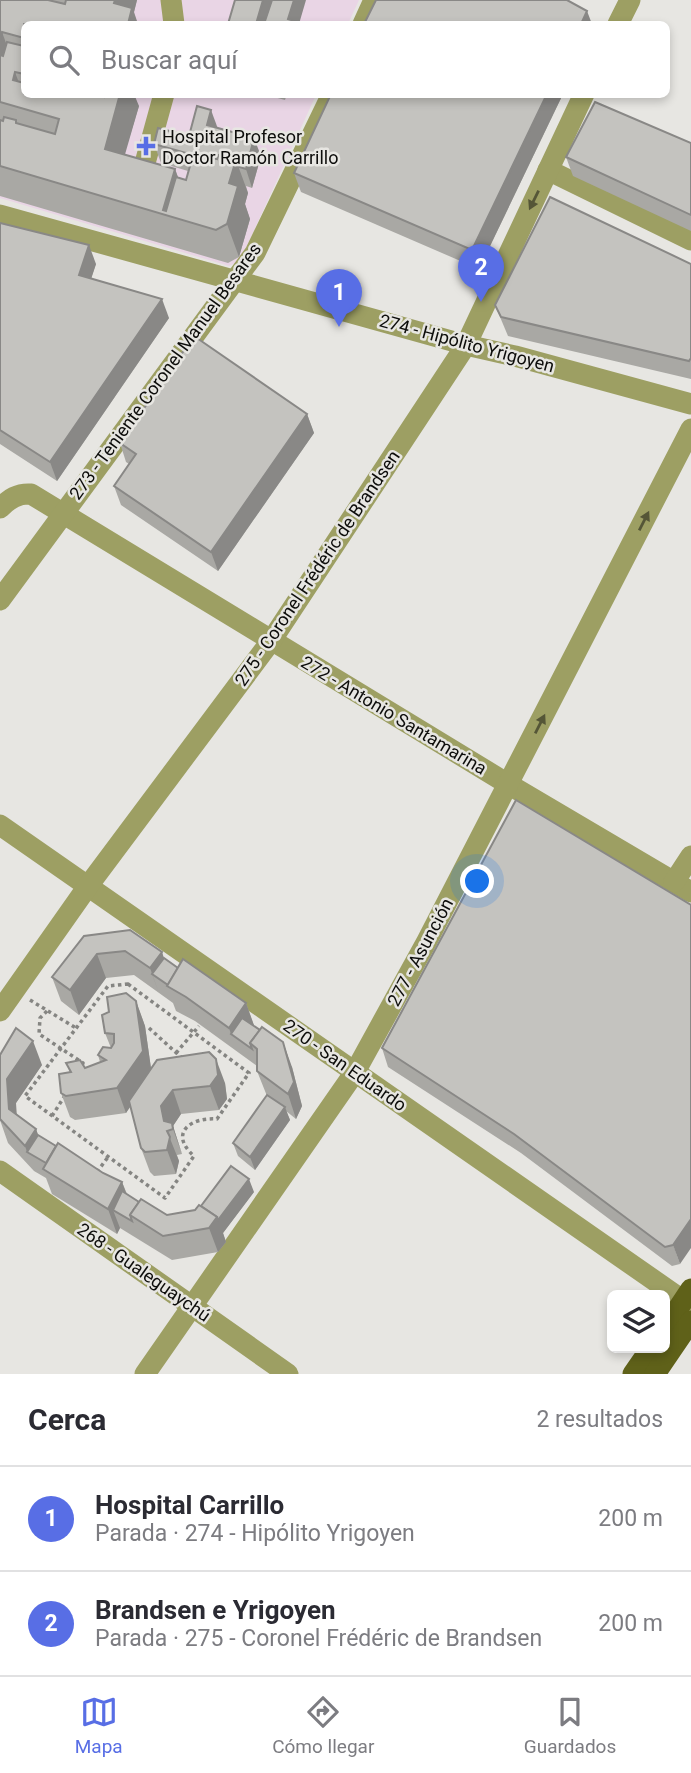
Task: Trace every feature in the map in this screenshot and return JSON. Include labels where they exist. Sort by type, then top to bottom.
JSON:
[{"type":"main road","points":[[670,1323],[689,1304]]},
{"type":"main road","points":[[655,1374],[689,1304]]},
{"type":"main road","points":[[634,1374],[648,1353]]},
{"type":"street","points":[[171,0],[174,21]]},
{"type":"street","points":[[364,21],[374,0]]},
{"type":"street","points":[[620,21],[630,0]]},
{"type":"street","points":[[142,174],[163,98]]},
{"type":"street","name":"273 - Teniente Coronel Manuel Besares","points":[[0,600],[255,253],[330,98]]},
{"type":"street","name":"275 - Coronel Frédéric de Brandsen","points":[[0,1011],[88,886],[271,641],[466,345],[582,98]]},
{"type":"street","points":[[548,170],[691,240]]},
{"type":"street","name":"274 - Hipólito Yrigoyen","points":[[0,215],[466,345],[691,404]]},
{"type":"street","name":"277 - Asunción","points":[[145,1374],[355,1072],[427,941],[691,429]]},
{"type":"street","name":"272 - Antonio Santamarina","points":[[0,508],[8,500],[31,494],[508,784],[683,887]]},
{"type":"street","name":"270 - San Eduardo","points":[[0,825],[689,1304]]},
{"type":"street","points":[[683,887],[691,856]]},
{"type":"street","name":"268 - Gualeguaychú","points":[[0,1171],[288,1374]]},
{"type":"path","points":[[128,984],[193,1032],[249,1073],[217,1119],[204,1118],[190,1122],[184,1130],[183,1139],[187,1150],[194,1156],[165,1198],[25,1096],[108,986],[128,984]]},
{"type":"path","points":[[13,990],[76,1028]]},
{"type":"path","points":[[47,1011],[40,1018],[40,1034],[91,1068]]},
{"type":"path","points":[[176,1053],[199,1026]]},
{"type":"path","points":[[149,1028],[186,1061]]},
{"type":"path","points":[[81,1069],[83,1063]]},
{"type":"path","points":[[52,1115],[65,1096]]},
{"type":"path","points":[[90,1181],[108,1157]]},
{"type":"shaded area","name":"Hospital Profesor Doctor Ramón Carrillo","points":[[0,0],[359,0],[349,21],[21,21],[21,98],[315,98],[240,261],[229,266],[0,198]]},
{"type":"building","points":[[0,0],[48,0],[65,4],[66,0],[115,0],[114,3],[132,8],[129,21],[21,21],[21,37],[2,32],[0,40]]},
{"type":"building","points":[[235,0],[263,0],[257,21],[229,21]]},
{"type":"building","points":[[272,0],[294,0],[288,19],[295,21],[265,21]]},
{"type":"building","points":[[376,0],[567,0],[587,11],[582,21],[366,21]]},
{"type":"building","points":[[7,42],[21,45],[21,73],[15,72],[13,80],[21,82],[21,98],[119,98],[105,149],[175,169],[163,210],[166,211],[176,177],[186,180],[194,152],[217,159],[218,155],[236,160],[229,183],[238,186],[227,224],[216,230],[0,166],[0,120],[3,121],[4,117],[16,120],[16,123],[55,134],[59,119],[0,102],[0,55],[3,56]]},
{"type":"building","points":[[329,98],[545,98],[472,250],[294,173]]},
{"type":"building","points":[[595,102],[691,143],[691,215],[566,157]]},
{"type":"building","points":[[197,106],[211,110],[207,125],[254,138],[246,169],[239,167],[236,160],[218,155],[217,159],[194,152],[193,155],[154,144],[158,128],[189,136]]},
{"type":"building","points":[[550,197],[691,264],[689,361],[501,317],[495,305]]},
{"type":"building","points":[[0,223],[89,245],[79,275],[162,299],[50,462],[0,430]]},
{"type":"building","points":[[194,336],[307,414],[211,552],[114,486],[136,454],[120,443]]},
{"type":"building","points":[[516,800],[691,905],[691,1219],[673,1245],[665,1247],[514,1134],[382,1048]]},
{"type":"building","points":[[130,930],[162,952],[150,968],[125,951],[97,954],[70,990],[52,977],[84,936]]},
{"type":"building","points":[[164,958],[178,968],[168,985],[152,974]]},
{"type":"building","points":[[183,959],[246,1003],[229,1028],[167,986]]},
{"type":"building","points":[[126,993],[136,1001],[143,1051],[117,1088],[66,1096],[61,1093],[59,1074],[71,1072],[66,1063],[80,1060],[85,1068],[106,1060],[98,1055],[103,1047],[111,1048],[114,1043],[114,1034],[105,1033],[102,1015],[109,1012],[107,997]]},
{"type":"building","points":[[242,1018],[260,1030],[250,1043],[252,1049],[231,1034]]},
{"type":"building","points":[[262,1027],[283,1042],[294,1082],[288,1094],[257,1071],[257,1049],[250,1043]]},
{"type":"building","points":[[16,1028],[33,1041],[7,1079],[9,1109],[36,1129],[25,1146],[0,1119],[0,1055]]},
{"type":"building","points":[[209,1052],[216,1059],[218,1075],[210,1086],[173,1090],[161,1106],[164,1121],[172,1123],[173,1129],[167,1131],[170,1137],[167,1150],[145,1152],[141,1148],[129,1101],[157,1060]]},
{"type":"building","points":[[267,1095],[285,1107],[250,1157],[233,1143]]},
{"type":"building","points":[[38,1135],[56,1146],[46,1163],[27,1152]]},
{"type":"building","points":[[58,1143],[103,1173],[122,1182],[108,1209],[43,1169]]},
{"type":"building","points":[[231,1166],[249,1179],[218,1220],[201,1206]]},
{"type":"building","points":[[122,1191],[139,1202],[130,1215],[132,1221],[113,1210]]},
{"type":"building","points":[[141,1199],[167,1215],[195,1210],[199,1205],[217,1217],[209,1228],[163,1236],[130,1215]]},
{"type":"place","name":"Hospital Profesor Doctor Ramón Carrillo","points":[[146,146]]},
{"type":"place","name":"Brandsen e Yrigoyen","points":[[481,302]]},
{"type":"place","name":"Hospital Carrillo","points":[[339,327]]}]
